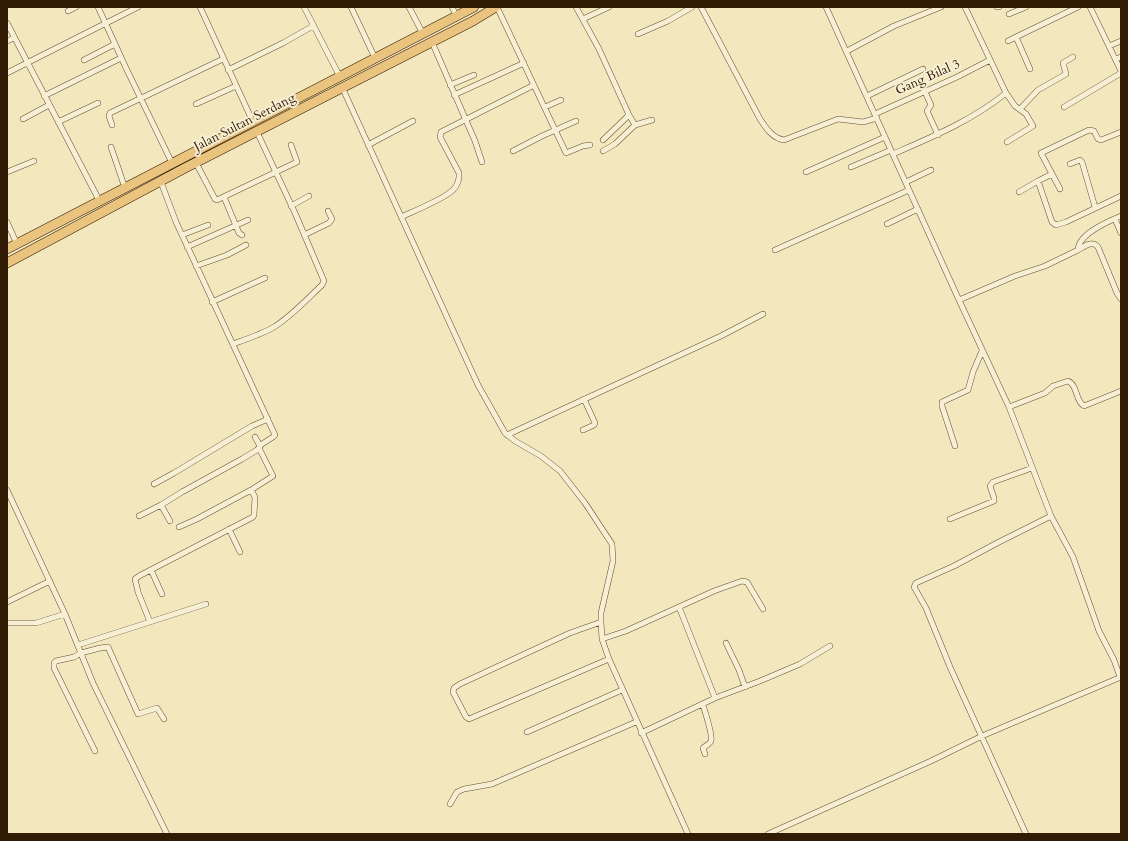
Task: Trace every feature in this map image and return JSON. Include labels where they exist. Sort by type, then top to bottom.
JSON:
[{"type":"highway","name":"Jalan Sultan Serdang","points":[[7,249],[474,7]]},
{"type":"highway","name":"Jalan Sultan Serdang","points":[[7,263],[71,228],[342,87],[473,21],[497,7]]},
{"type":"highway","points":[[66,218],[71,228]]},
{"type":"street","points":[[68,11],[76,7]]},
{"type":"street","points":[[98,7],[140,99],[172,163]]},
{"type":"street","points":[[7,73],[138,7]]},
{"type":"street","points":[[200,7],[223,60],[253,122]]},
{"type":"street","points":[[304,7],[340,77]]},
{"type":"street","points":[[351,7],[374,58]]},
{"type":"street","points":[[409,7],[423,34]]},
{"type":"street","points":[[452,7],[457,17]]},
{"type":"street","points":[[497,7],[566,153],[583,146],[590,145]]},
{"type":"street","points":[[576,7],[599,49],[635,125]]},
{"type":"street","points":[[583,19],[609,7]]},
{"type":"street","points":[[638,34],[668,21],[692,7]]},
{"type":"street","name":"Gang Bilal 3","points":[[701,7],[760,119],[770,133],[778,139],[784,140],[838,119],[863,122],[957,78],[990,60]]},
{"type":"street","points":[[768,834],[931,761],[982,736],[1120,677],[1114,660],[1099,631],[1073,557],[1051,516],[1009,407],[982,351],[826,7]]},
{"type":"street","points":[[847,51],[894,26],[941,7]]},
{"type":"street","points":[[1009,14],[1026,7]]},
{"type":"street","points":[[1008,41],[1078,7]]},
{"type":"street","points":[[967,8],[1006,93],[1018,108],[1026,114],[1033,126],[1007,142]]},
{"type":"street","points":[[1064,107],[1121,72],[1091,8]]},
{"type":"street","points":[[7,23],[100,202]]},
{"type":"street","points":[[228,70],[283,43],[313,26]]},
{"type":"street","points":[[1016,37],[1030,69]]},
{"type":"street","points":[[7,41],[14,38]]},
{"type":"street","points":[[1109,46],[1121,41]]},
{"type":"street","points":[[432,42],[482,162]]},
{"type":"street","points":[[84,60],[115,44]]},
{"type":"street","points":[[1018,108],[1038,90],[1066,74],[1063,63],[1073,57]]},
{"type":"street","points":[[1115,59],[1121,57]]},
{"type":"street","points":[[44,96],[121,58]]},
{"type":"street","points":[[112,125],[109,116],[110,113],[223,60]]},
{"type":"street","points":[[454,95],[524,63]]},
{"type":"street","points":[[867,96],[923,69]]},
{"type":"street","points":[[450,85],[474,75]]},
{"type":"street","points":[[402,217],[442,197],[454,188],[459,176],[442,141],[440,133],[534,85]]},
{"type":"street","points":[[196,104],[236,86]]},
{"type":"street","points":[[342,87],[478,385],[502,430],[560,471],[585,503],[612,544],[613,561],[601,612],[602,638],[609,659],[636,722],[688,834]]},
{"type":"street","points":[[925,92],[931,105],[927,111],[938,135]]},
{"type":"street","points":[[851,167],[938,135],[996,101],[1006,93]]},
{"type":"street","points":[[544,107],[561,100]]},
{"type":"street","points":[[58,122],[98,103]]},
{"type":"street","points":[[23,119],[49,105]]},
{"type":"street","points":[[603,140],[629,115]]},
{"type":"street","points":[[603,151],[615,144],[635,125],[652,120]]},
{"type":"street","points":[[368,145],[413,121]]},
{"type":"street","points":[[513,151],[555,130],[576,122]]},
{"type":"street","points":[[1060,189],[1041,153],[1089,130],[1094,131],[1098,139],[1101,140],[1121,132]]},
{"type":"street","points":[[233,344],[276,326],[322,285],[323,279],[257,132]]},
{"type":"street","points":[[608,135],[615,144]]},
{"type":"street","points":[[806,172],[885,137]]},
{"type":"street","points":[[196,163],[216,200],[297,161],[291,145]]},
{"type":"street","points":[[111,147],[125,188]]},
{"type":"street","points":[[1070,164],[1080,160],[1082,162],[1095,207]]},
{"type":"street","points":[[7,172],[34,161]]},
{"type":"street","points":[[906,182],[931,170]]},
{"type":"street","points":[[1019,192],[1052,174]]},
{"type":"street","points":[[139,516],[222,470],[259,447],[274,436],[275,433],[187,247],[161,182]]},
{"type":"street","points":[[1038,182],[1054,224],[1056,225],[1121,196]]},
{"type":"street","points":[[776,250],[910,190]]},
{"type":"street","points":[[291,206],[310,196]]},
{"type":"street","points":[[224,197],[237,225],[239,233],[242,235]]},
{"type":"street","points":[[887,224],[918,210]]},
{"type":"street","points":[[304,235],[329,223],[332,219],[328,211]]},
{"type":"street","points":[[1078,250],[1080,243],[1088,234],[1106,222],[1121,216]]},
{"type":"street","points":[[1115,219],[1121,233]]},
{"type":"street","points":[[187,247],[248,220]]},
{"type":"street","points":[[7,222],[17,244]]},
{"type":"street","points":[[182,235],[208,225]]},
{"type":"street","points":[[959,300],[1015,276],[1045,266],[1091,243],[1096,244],[1098,247],[1117,293],[1121,299]]},
{"type":"street","points":[[196,266],[227,255],[246,245]]},
{"type":"street","points":[[212,302],[265,278]]},
{"type":"street","points":[[507,435],[721,336],[763,314]]},
{"type":"street","points":[[955,446],[942,402],[968,390],[973,372],[982,351]]},
{"type":"street","points":[[1009,407],[1047,392],[1053,386],[1068,381],[1073,385],[1081,404],[1084,406],[1121,391]]},
{"type":"street","points":[[583,430],[594,425],[595,423],[584,399]]},
{"type":"street","points":[[154,484],[252,426],[268,419]]},
{"type":"street","points":[[179,527],[251,490],[273,476],[254,437]]},
{"type":"street","points":[[950,520],[994,501],[990,486],[993,482],[1032,468]]},
{"type":"street","points":[[7,490],[65,614],[88,672],[125,751],[167,834]]},
{"type":"street","points":[[150,622],[138,592],[135,580],[139,576],[254,516],[255,497],[251,490]]},
{"type":"street","points":[[161,505],[170,521]]},
{"type":"street","points":[[1026,834],[950,667],[926,608],[916,592],[915,585],[1051,516]]},
{"type":"street","points":[[229,529],[240,552]]},
{"type":"street","points":[[151,570],[162,594]]},
{"type":"street","points":[[7,602],[50,581]]},
{"type":"street","points":[[602,638],[626,631],[742,581],[747,582],[763,609]]},
{"type":"street","points":[[78,645],[206,604]]},
{"type":"street","points":[[679,607],[715,698]]},
{"type":"street","points":[[7,623],[36,623],[65,614]]},
{"type":"street","points":[[601,622],[570,633],[460,684],[454,688],[453,692],[466,717],[470,719],[609,659]]},
{"type":"street","points":[[726,643],[739,670],[745,687]]},
{"type":"street","points":[[641,733],[715,698],[800,664],[830,646]]},
{"type":"street","points":[[94,751],[57,674],[54,664],[56,661],[74,657],[81,653],[108,647],[138,714],[157,708],[164,719]]},
{"type":"street","points":[[526,732],[622,690]]},
{"type":"street","points":[[703,705],[709,725],[711,739],[710,743],[703,748],[705,754]]},
{"type":"street","points":[[450,804],[457,792],[464,788],[492,784],[636,722]]}]
